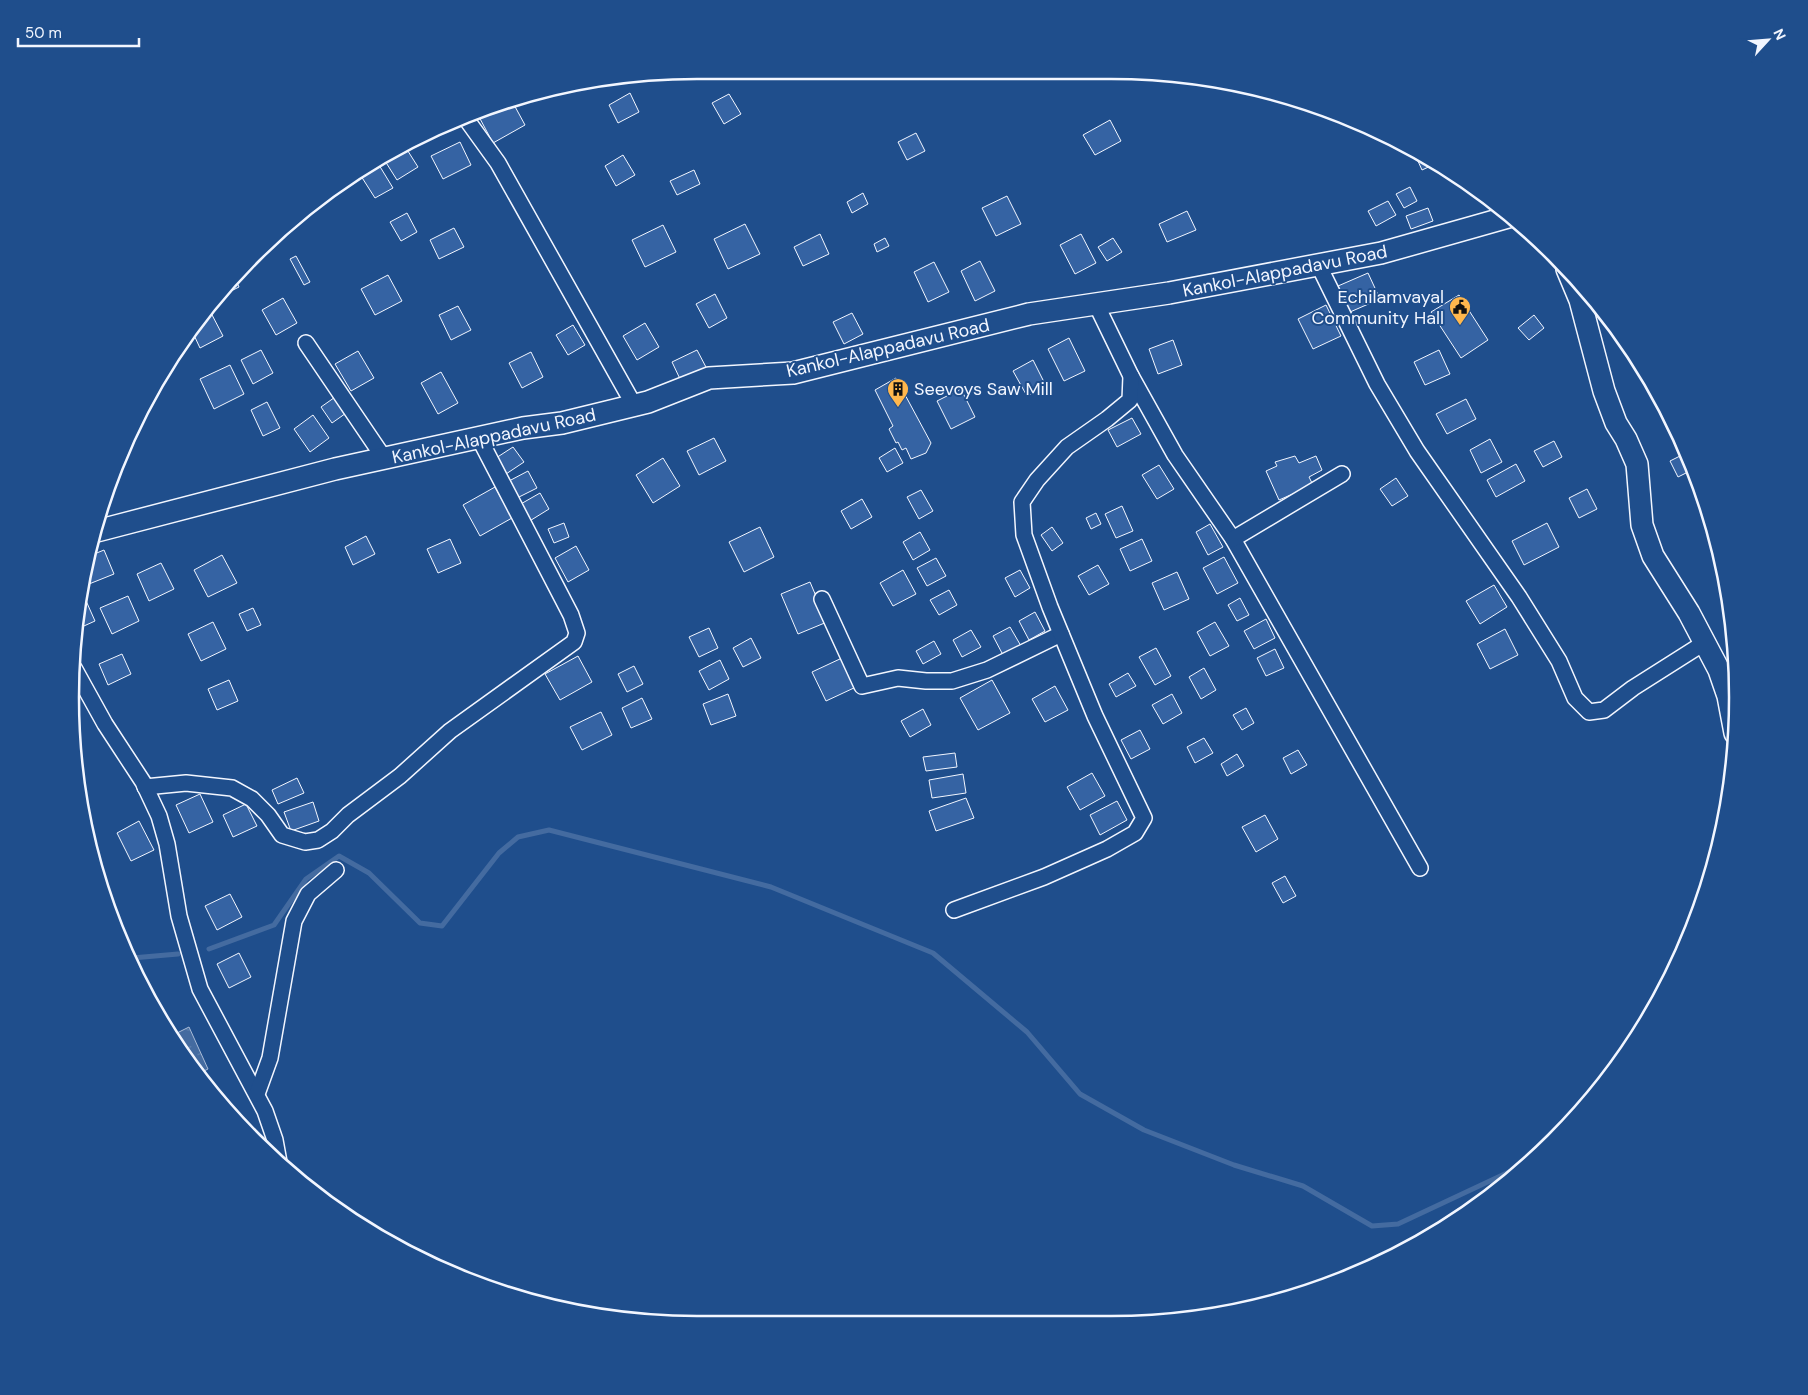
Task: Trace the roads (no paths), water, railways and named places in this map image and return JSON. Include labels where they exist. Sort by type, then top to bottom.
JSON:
[{"type":"main road","name":"Kankol-Alappadavu Road","points":[[102,529],[220,497],[384,458],[523,428],[562,424],[634,405],[709,378],[792,373],[1029,314],[1319,266],[1381,253],[1502,219]]},
{"type":"main road","points":[[1576,290],[1604,391],[1616,423],[1626,438],[1637,464],[1642,525],[1653,556],[1719,670],[1729,702]]},
{"type":"street","points":[[469,123],[498,163],[634,405]]},
{"type":"street","points":[[1319,266],[1377,384],[1417,451],[1519,597],[1559,661],[1575,698],[1589,712],[1604,710],[1633,688],[1704,643]]},
{"type":"street","points":[[1096,304],[1131,376],[1175,455],[1233,539],[1420,868]]},
{"type":"street","points":[[306,343],[384,458]]},
{"type":"street","points":[[954,910],[1044,877],[1107,849],[1135,833],[1144,818],[1095,716],[1061,634],[1024,535],[1022,502],[1037,480],[1067,447],[1130,400],[1131,376]]},
{"type":"street","points":[[145,787],[186,783],[232,788],[252,799],[268,815],[282,835],[306,842],[318,840],[332,831],[348,815],[400,776],[450,731],[574,642],[577,632],[567,606],[480,438]]},
{"type":"street","points":[[1233,539],[1342,474]]},
{"type":"street","points":[[822,599],[862,686],[898,678],[926,681],[952,680],[987,670],[1061,634]]},
{"type":"street","points":[[79,678],[105,724],[145,787],[159,816],[167,844],[179,916],[200,989],[220,1030],[257,1094],[275,1140],[277,1151]]},
{"type":"street","points":[[257,1094],[270,1058],[294,921],[308,894],[336,870]]},
{"type":"water","points":[[189,1027],[208,1069],[205,1071],[178,1033]]},
{"type":"waterway","points":[[209,949],[274,925],[306,879],[339,856],[369,873],[420,923],[442,926],[499,853],[518,837],[549,830],[771,887],[933,953],[1027,1032],[1080,1094],[1144,1130],[1234,1165],[1303,1186],[1372,1226],[1398,1224],[1504,1174]]},
{"type":"waterway","points":[[137,958],[178,954]]},
{"type":"place","name":"Echilamvayal Community Hall","points":[[1460,326]]},
{"type":"place","name":"Seevoys Saw Mill","points":[[898,408]]}]
